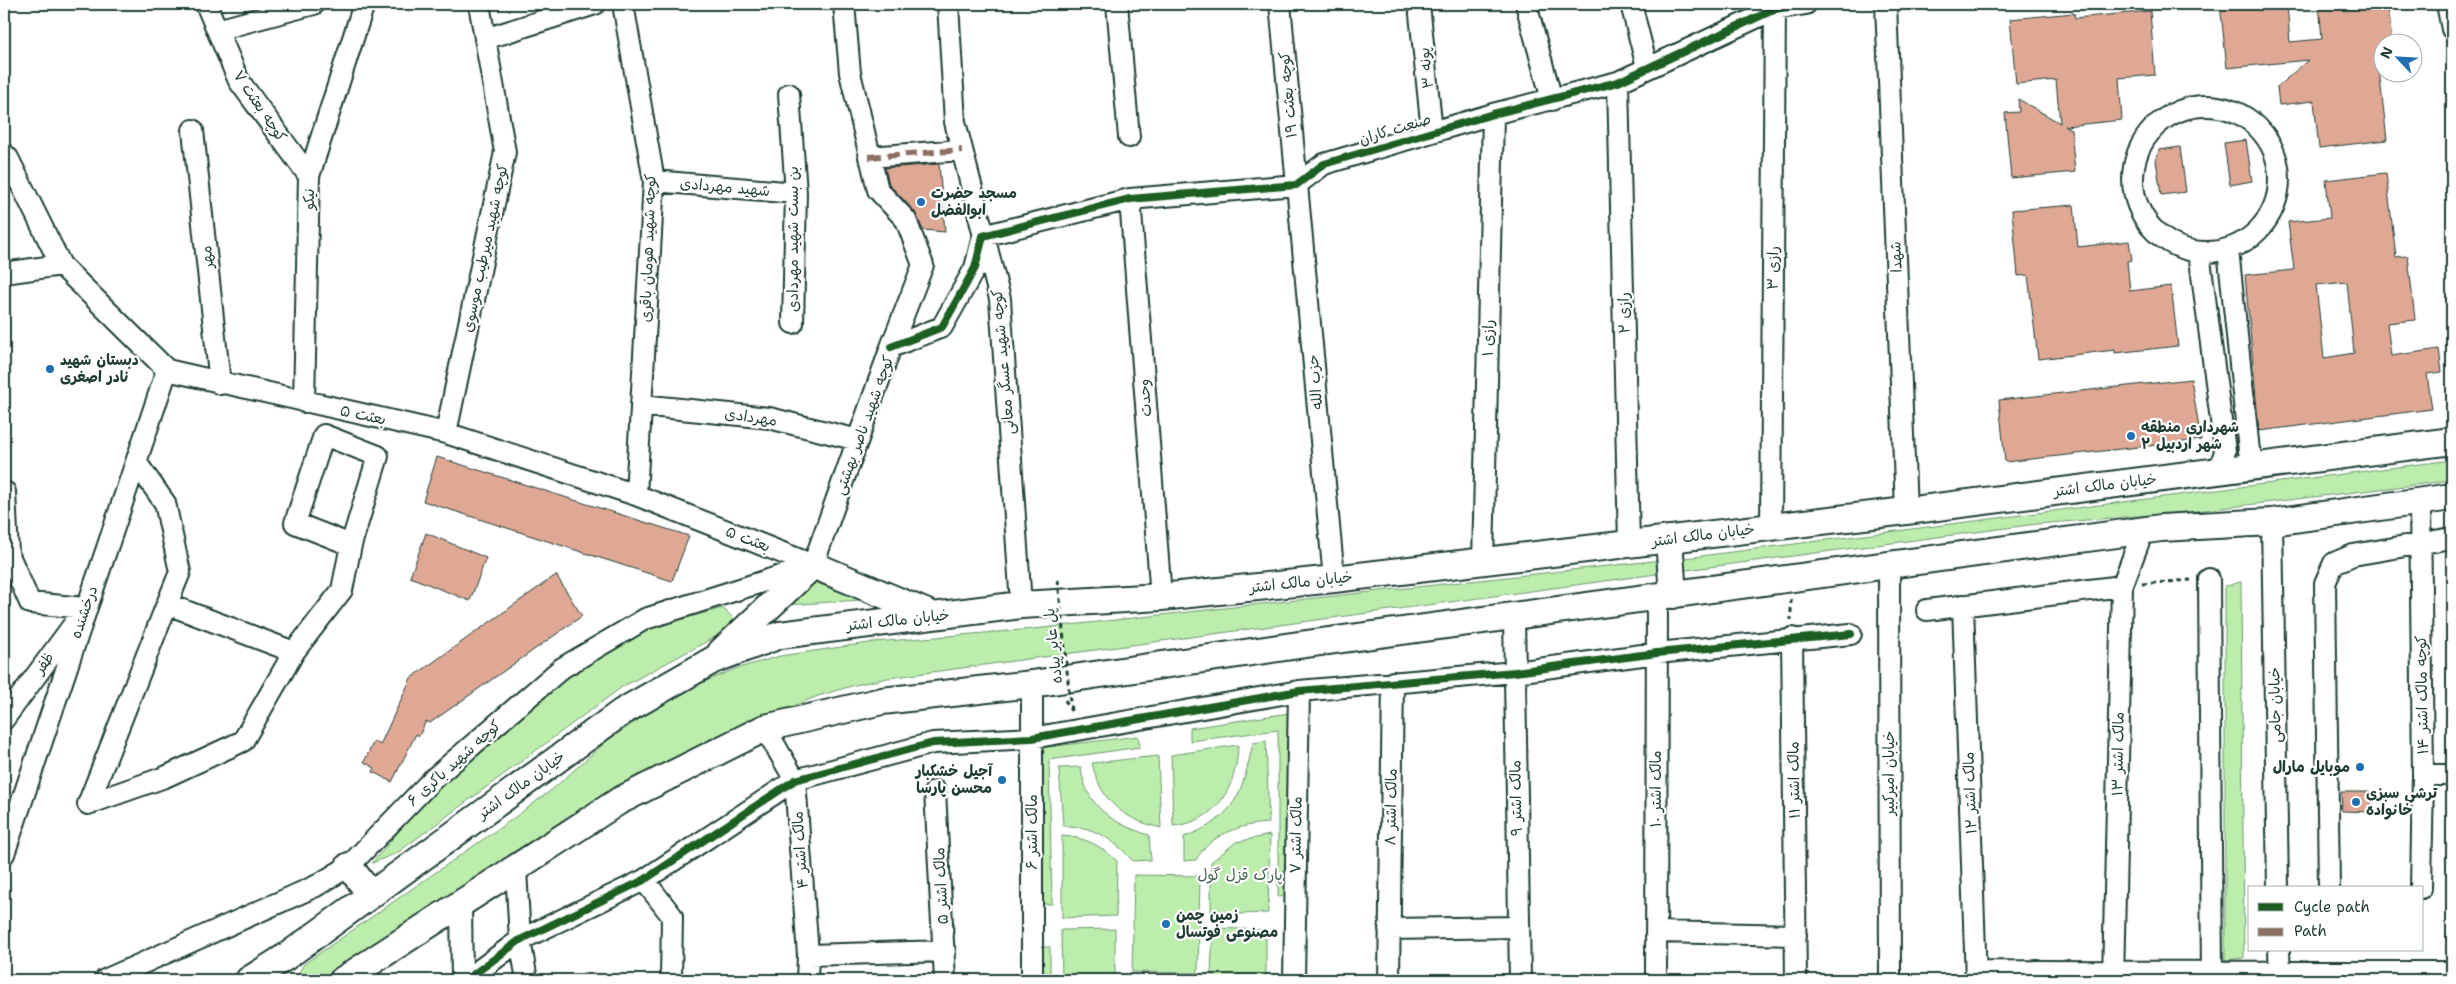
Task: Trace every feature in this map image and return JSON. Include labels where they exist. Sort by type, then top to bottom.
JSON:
[{"type":"main road","name":"خیابان مالک اشتر","points":[[249,980],[285,968],[371,895],[622,712],[713,660],[780,634],[1022,605],[1161,597],[1483,562],[1906,511],[2452,441]]},
{"type":"main road","points":[[343,980],[619,801],[765,728],[882,702],[1032,684],[1299,644],[2143,531],[2272,522],[2452,497]]},
{"type":"main road","points":[[1665,596],[1669,539]]},
{"type":"main road","points":[[713,660],[813,565],[935,616]]},
{"type":"main road","points":[[349,866],[371,895]]},
{"type":"street","name":"کوچه بعثت ۷","points":[[206,4],[240,81],[309,176]]},
{"type":"street","points":[[217,30],[314,4]]},
{"type":"street","name":"نیکو","points":[[304,402],[309,176],[364,4]]},
{"type":"street","name":"کوچه شهید میرطیب موسوی","points":[[446,433],[505,152],[479,4]]},
{"type":"street","points":[[485,39],[595,4]]},
{"type":"street","name":"کوچه شهید هومان باقری","points":[[623,4],[654,181],[636,495]]},
{"type":"street","name":"کوچه شهید ناصر بهشتی","points":[[813,565],[891,347],[923,265],[906,220],[878,190],[850,73],[844,4]]},
{"type":"street","name":"کوچه شهید عسگر معانی","points":[[948,4],[955,122],[1000,299],[1022,605]]},
{"type":"street","points":[[1117,4],[1129,138]]},
{"type":"street","name":"کوچه بعثت ۱۹","points":[[1280,4],[1296,186]]},
{"type":"street","name":"پونه ۳","points":[[1419,4],[1432,132]]},
{"type":"street","points":[[1526,4],[1552,100]]},
{"type":"street","points":[[1631,4],[1647,67]]},
{"type":"street","name":"صنعت کاران","points":[[1296,186],[1324,164],[1492,114],[1618,82],[1775,9],[1806,4]]},
{"type":"street","name":"شهدا","points":[[1886,4],[1906,511]]},
{"type":"street","points":[[2448,4],[2452,29]]},
{"type":"street","name":"رازی ۳","points":[[1771,527],[1775,9]]},
{"type":"street","name":"رازی ۲","points":[[1618,82],[1629,544]]},
{"type":"street","name":"بن بست شهید مهردادی","points":[[789,94],[796,194],[793,323]]},
{"type":"street","points":[[2209,105],[2232,110],[2252,121],[2267,137],[2277,158],[2280,180],[2276,203],[2265,223],[2248,239],[2228,249],[2199,252],[2177,247],[2158,235],[2143,218],[2134,197],[2132,174],[2137,152],[2149,132],[2166,117],[2187,108],[2209,105]]},
{"type":"street","name":"رازی ۱","points":[[1483,562],[1492,114]]},
{"type":"street","name":"مهر","points":[[193,130],[220,384]]},
{"type":"street","points":[[869,157],[962,150]]},
{"type":"street","name":"بعثت ۵","points":[[4,154],[8,158],[61,265],[167,370],[220,384],[446,433],[636,495],[813,565]]},
{"type":"street","name":"شهید مهردادی","points":[[654,181],[796,194]]},
{"type":"street","points":[[891,347],[942,327],[975,268],[983,236],[1130,198],[1296,186]]},
{"type":"street","name":"حزب الله","points":[[1296,186],[1334,579]]},
{"type":"street","name":"وحدت","points":[[1130,198],[1161,597]]},
{"type":"street","points":[[2228,249],[2249,451],[2258,466]]},
{"type":"street","points":[[2199,252],[2226,452],[2220,471]]},
{"type":"street","points":[[4,272],[61,265]]},
{"type":"street","name":"درخشنده","points":[[4,854],[85,608],[167,370]]},
{"type":"street","name":"مهردادی","points":[[641,405],[770,418],[858,440]]},
{"type":"street","points":[[136,462],[166,503],[180,572],[88,804],[165,777],[242,741],[294,652],[342,590],[351,545],[378,456],[324,435],[295,523],[351,545]]},
{"type":"street","points":[[5,492],[8,554],[30,603],[85,608]]},
{"type":"street","name":"کوچه مالک اشتر ۱۴","points":[[2420,501],[2424,775],[2420,886]]},
{"type":"street","name":"خیابان جامی","points":[[2272,522],[2278,886]]},
{"type":"street","name":"مالک اشتر ۱۳","points":[[2113,976],[2122,586],[2143,531]]},
{"type":"street","points":[[2329,886],[2325,583],[2334,563],[2354,555],[2420,542],[2452,538]]},
{"type":"street","name":"کوچه شهید باکری ۶","points":[[105,980],[298,895],[349,866],[433,779],[562,668],[645,619],[813,565]]},
{"type":"street","name":"خیابان امیرکبیر","points":[[1889,566],[1890,980]]},
{"type":"street","points":[[2209,579],[2212,976]]},
{"type":"street","points":[[1927,610],[2122,586]]},
{"type":"street","name":"مالک اشتر ۱۰","points":[[1656,980],[1657,653],[1665,596]]},
{"type":"street","points":[[167,604],[294,652]]},
{"type":"street","name":"مالک اشتر ۱۲","points":[[1963,605],[1976,976]]},
{"type":"street","name":"ظفر","points":[[4,719],[85,608]]},
{"type":"street","name":"مالک اشتر ۹","points":[[1514,616],[1520,980]]},
{"type":"street","points":[[466,980],[520,940],[644,880],[795,780],[933,743],[1032,738],[1299,691],[1514,672],[1657,653],[1792,638],[1851,634]]},
{"type":"street","name":"مالک اشتر ۱۱","points":[[1792,638],[1796,980]]},
{"type":"street","name":"مالک اشتر ۸","points":[[1389,980],[1393,682]]},
{"type":"street","name":"مالک اشتر ۶","points":[[1032,684],[1032,980]]},
{"type":"street","name":"مالک اشتر ۷","points":[[1294,980],[1299,691]]},
{"type":"street","name":"مالک اشتر ۴","points":[[765,728],[795,780],[808,955],[807,980]]},
{"type":"street","points":[[2424,775],[2452,775]]},
{"type":"street","name":"مالک اشتر ۵","points":[[935,791],[945,951],[945,980]]},
{"type":"street","points":[[516,869],[520,940],[527,980]]},
{"type":"street","points":[[644,880],[672,916],[671,980]]},
{"type":"street","points":[[461,905],[462,980]]},
{"type":"street","points":[[1389,930],[1518,927]]},
{"type":"street","points":[[1656,932],[1796,935]]},
{"type":"street","points":[[808,955],[945,951]]},
{"type":"street","points":[[2279,952],[2280,976]]},
{"type":"street","points":[[1976,976],[2280,976],[2452,972]]},
{"type":"path","points":[[1790,579],[1792,638]]},
{"type":"path","points":[[2122,586],[2209,579]]},
{"type":"green space","points":[[2452,460],[2452,479],[2439,482],[2188,512],[2037,524],[1679,571],[1677,559]]},
{"type":"green space","points":[[1662,560],[1664,573],[888,678],[818,696],[740,728],[321,980],[299,980],[297,976],[304,964],[554,788],[608,740],[680,692],[735,669],[780,656],[875,642],[1033,629]]},
{"type":"green space","points":[[812,581],[860,600],[787,605]]},
{"type":"green space","points":[[2241,582],[2244,958],[2225,960],[2225,586]]},
{"type":"green space","points":[[723,608],[739,624],[622,687],[397,853],[372,863],[445,776],[571,671],[644,629]]},
{"type":"green space","name":"پارک قزل گول","points":[[1289,713],[1290,896],[1278,897],[1278,730],[1190,741],[1190,728]]},
{"type":"green space","points":[[1138,736],[1140,747],[1049,760],[1052,904],[1041,904],[1040,748]]},
{"type":"green space","name":"پارک قزل گول","points":[[1266,741],[1269,823],[1238,828],[1228,832],[1210,843],[1196,860],[1184,861],[1184,837],[1201,830],[1226,812],[1240,790],[1253,743]]},
{"type":"green space","name":"پارک قزل گول","points":[[1238,745],[1234,774],[1229,788],[1222,799],[1202,817],[1189,823],[1173,826],[1171,755]]},
{"type":"green space","points":[[1158,756],[1161,828],[1135,820],[1116,807],[1101,788],[1092,763]]},
{"type":"green space","points":[[1081,767],[1088,793],[1103,812],[1136,831],[1149,835],[1151,860],[1133,861],[1102,835],[1084,828],[1063,826],[1059,768]]},
{"type":"green space","name":"پارک قزل گول","points":[[1270,835],[1268,913],[1211,915],[1211,862],[1236,842]]},
{"type":"green space","points":[[1062,836],[1078,838],[1092,843],[1117,861],[1116,916],[1062,918]]},
{"type":"green space","name":"پارک قزل گول","points":[[1134,875],[1200,876],[1198,973],[1132,972]]},
{"type":"green space","name":"پارک قزل گول","points":[[1213,928],[1266,930],[1266,980],[1214,980],[1211,973]]},
{"type":"green space","points":[[1115,929],[1115,980],[1062,980],[1061,930]]},
{"type":"green space","points":[[1039,947],[1050,947],[1050,980],[1039,980]]},
{"type":"building","points":[[2220,4],[2287,4],[2290,42],[2322,39],[2319,4],[2388,4],[2391,32],[2374,32],[2374,82],[2380,82],[2387,140],[2319,148],[2314,101],[2279,105],[2277,87],[2308,60],[2227,68]]},
{"type":"building","points":[[2150,11],[2155,75],[2119,78],[2122,120],[2065,126],[2071,129],[2075,172],[2011,178],[2005,113],[2019,112],[2018,99],[2060,123],[2056,80],[2016,84],[2010,19],[2074,13],[2075,18]]},
{"type":"building","points":[[2246,140],[2252,181],[2230,185],[2224,143]]},
{"type":"building","points":[[2180,147],[2186,192],[2161,195],[2156,160],[2159,150]]},
{"type":"building","name":"مسجد حضرت ابوالفضل","points":[[939,164],[945,232],[923,230],[915,212],[889,184],[885,168]]},
{"type":"building","points":[[2386,173],[2396,257],[2408,256],[2415,320],[2387,323],[2391,356],[2439,349],[2442,372],[2427,374],[2432,409],[2259,431],[2245,275],[2294,270],[2288,222],[2330,218],[2326,180]],"holes":[[[2347,282],[2354,353],[2324,358],[2316,285]]]},
{"type":"building","points":[[2074,205],[2078,247],[2129,241],[2132,260],[2127,261],[2130,291],[2171,286],[2178,346],[2115,353],[2115,350],[2038,359],[2028,275],[2018,276],[2012,210]]},
{"type":"building","points":[[2191,379],[2201,440],[2005,462],[1999,400]]},
{"type":"building","points":[[437,457],[689,536],[672,581],[423,501]]},
{"type":"building","points":[[426,533],[486,558],[470,601],[410,577]]},
{"type":"building","points":[[556,575],[582,616],[430,723],[426,721],[419,736],[416,734],[392,782],[373,772],[375,768],[364,762],[374,741],[380,745],[411,678]]},
{"type":"building","name":"ترشی سبزی خانواده","points":[[2341,792],[2371,792],[2371,812],[2342,811]]},
{"type":"marked path","points":[[869,157],[962,150]]},
{"type":"cycle path","points":[[891,347],[942,327],[975,268],[983,236],[1130,199],[1296,185],[1324,164],[1493,114],[1618,82],[1775,9],[1806,4]]},
{"type":"cycle path","points":[[466,980],[520,940],[644,880],[795,780],[933,743],[1032,738],[1299,691],[1515,672],[1657,653],[1851,634]]},
{"type":"place","name":"مسجد حضرت ابوالفضل","points":[[921,202]]},
{"type":"place","name":"دبستان شهید نادر اصغری","points":[[50,369]]},
{"type":"place","name":"شهرداری منطقه ۲ شهر اردبیل","points":[[2131,436]]},
{"type":"place","name":"موبایل مارال","points":[[2360,767]]},
{"type":"place","name":"آجیل خشکبار محسن پارسا","points":[[1002,780]]},
{"type":"place","name":"ترشی سبزی خانواده","points":[[2356,802]]},
{"type":"place","name":"زمین چمن مصنوعی فوتسال","points":[[1166,924]]}]
